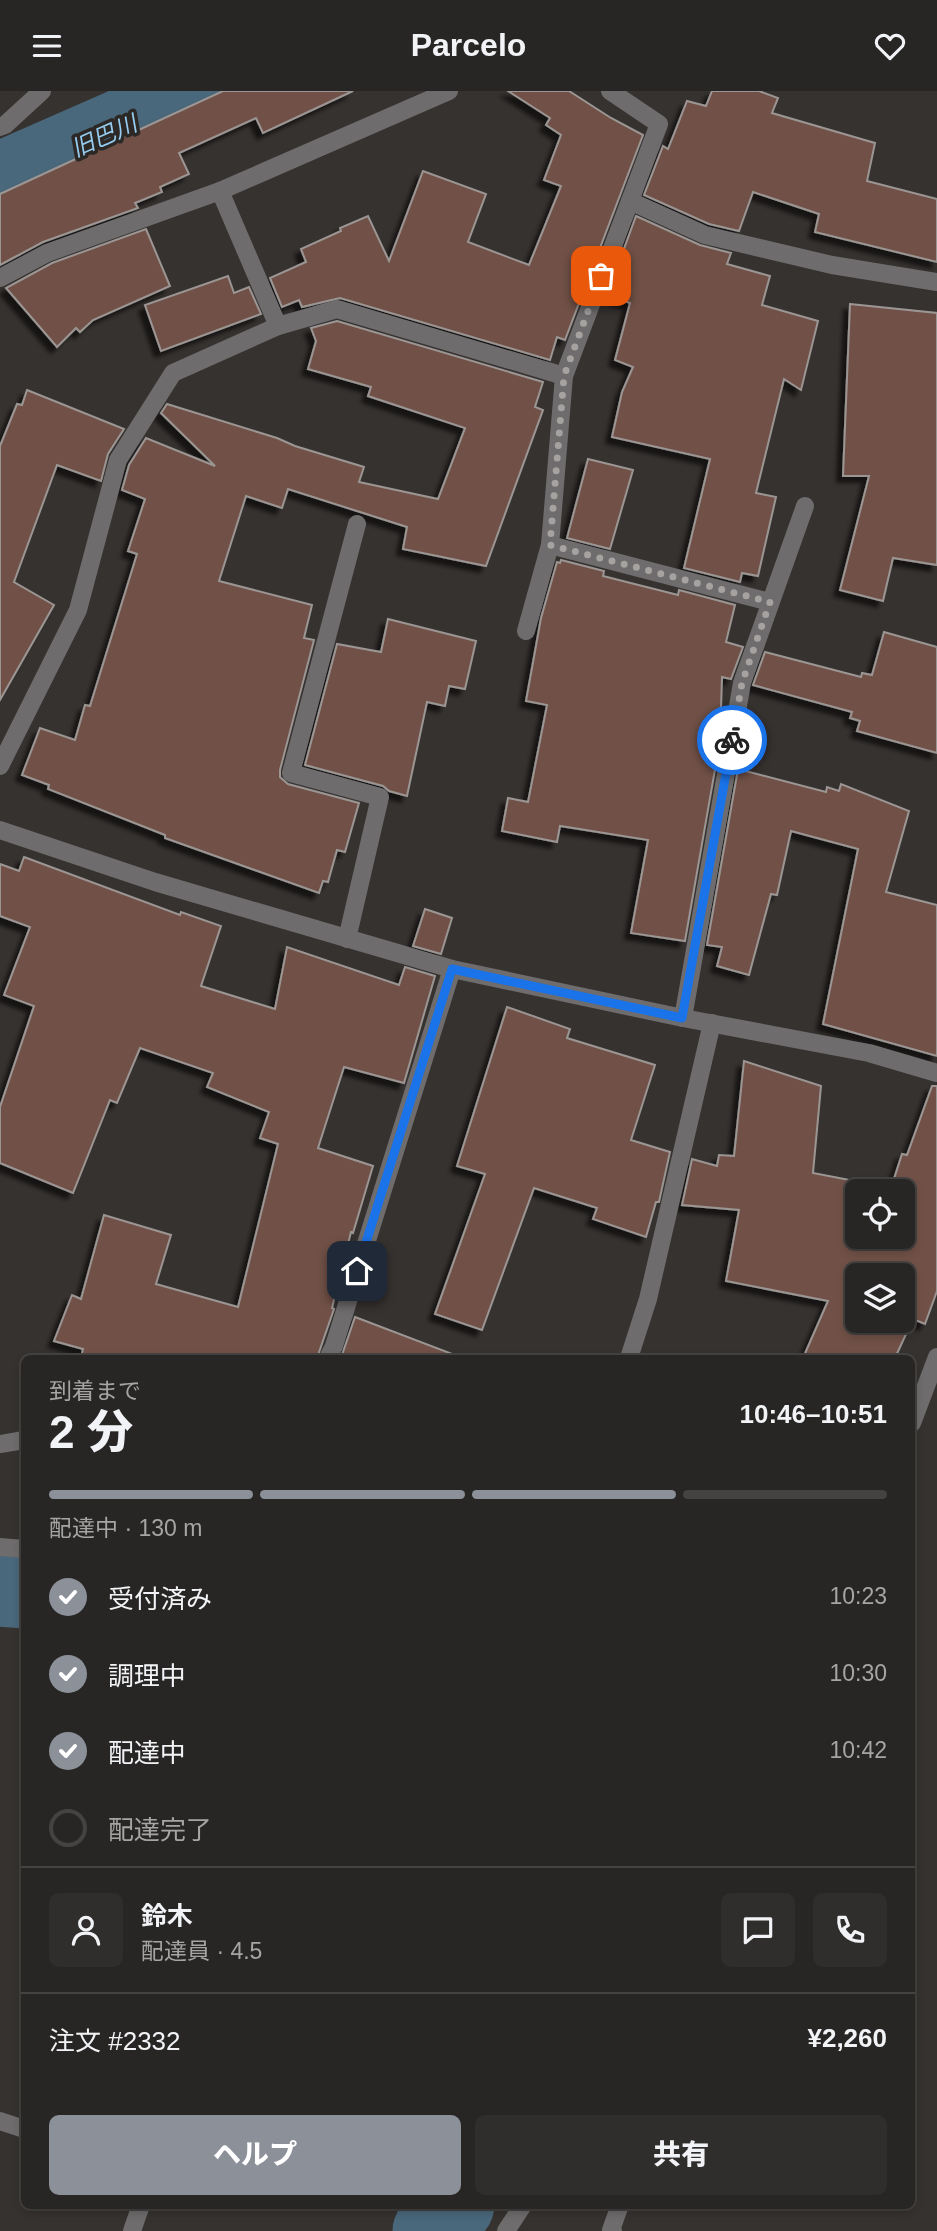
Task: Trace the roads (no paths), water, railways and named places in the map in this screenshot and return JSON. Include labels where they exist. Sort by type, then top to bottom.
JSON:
[{"type":"street","points":[[0,127],[42,91]]},
{"type":"street","points":[[0,278],[47,253],[220,191],[449,91]]},
{"type":"street","points":[[526,631],[550,545],[564,376],[659,124],[610,91]]},
{"type":"street","points":[[220,191],[278,326]]},
{"type":"street","points":[[630,201],[705,235],[832,265],[937,282]]},
{"type":"street","points":[[0,766],[78,610],[118,460],[173,373],[278,326],[337,309],[564,376]]},
{"type":"street","points":[[682,1018],[742,683],[804,506]]},
{"type":"street","points":[[347,939],[380,797],[291,773],[357,524]]},
{"type":"street","points":[[550,545],[770,602]]},
{"type":"street","points":[[0,829],[156,882],[452,969],[682,1018],[869,1053],[937,1073]]},
{"type":"street","points":[[330,1355],[452,969]]},
{"type":"street","points":[[630,1355],[648,1299],[712,1023]]},
{"type":"street","points":[[915,1415],[937,1357]]},
{"type":"street","points":[[0,1444],[21,1440]]},
{"type":"street","points":[[0,1547],[21,1549]]},
{"type":"street","points":[[0,2120],[21,2128]]},
{"type":"street","points":[[132,2231],[140,2209]]},
{"type":"street","points":[[506,2231],[520,2209]]},
{"type":"street","points":[[613,2231],[611,2230],[619,2209]]},
{"type":"waterway","name":"旧巴川","points":[[0,182],[207,91]]},
{"type":"waterway","name":"旧巴川","points":[[0,1587],[21,1589]]},
{"type":"waterway","name":"旧巴川","points":[[432,2231],[451,2209]]}]
